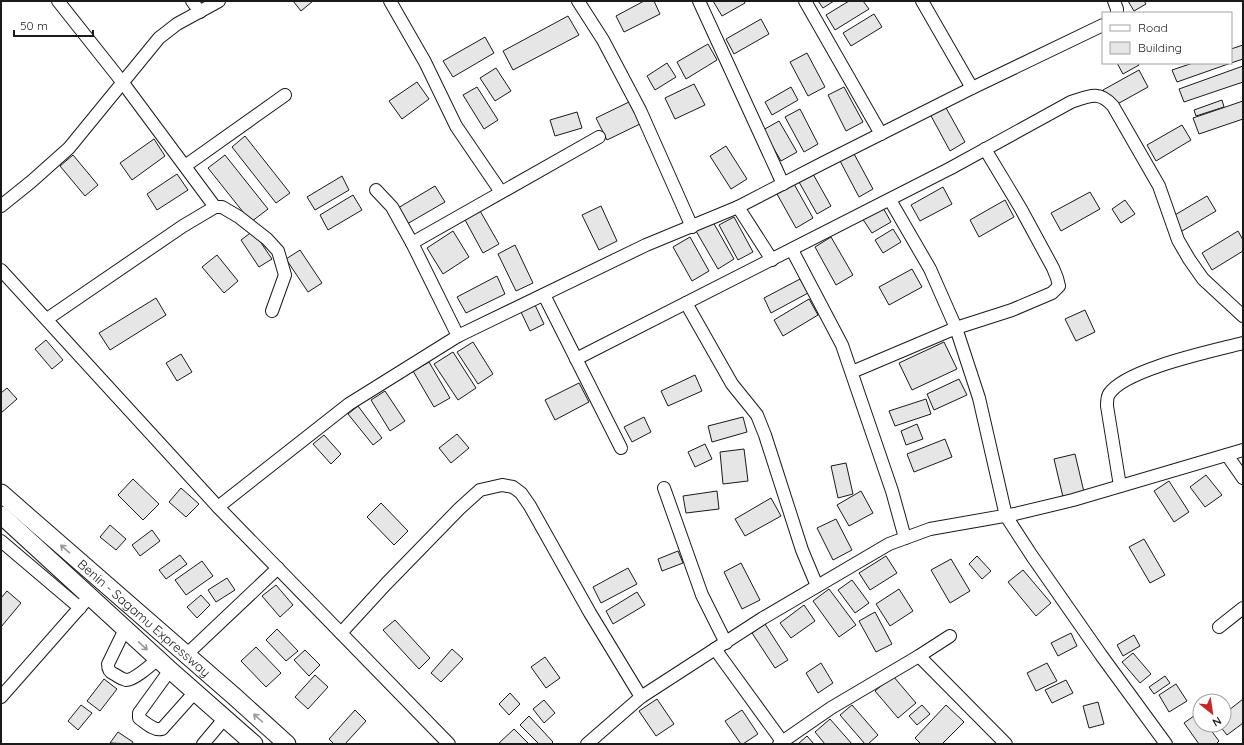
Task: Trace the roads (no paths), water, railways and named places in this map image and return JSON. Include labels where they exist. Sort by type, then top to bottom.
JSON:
[{"type":"highway","name":"Benin - Sagamu Expressway","points":[[1,493],[287,744]]},
{"type":"highway","points":[[1,516],[85,602],[126,629],[247,742]]},
{"type":"street","points":[[58,1],[215,207]]},
{"type":"street","points":[[192,1],[200,12]]},
{"type":"street","points":[[1,206],[32,182],[69,148],[159,38],[176,24],[219,1]]},
{"type":"street","points":[[390,1],[425,62],[456,126],[501,192]]},
{"type":"street","points":[[578,1],[603,40],[640,110],[692,227]]},
{"type":"street","points":[[699,1],[783,184]]},
{"type":"street","points":[[805,1],[881,134]]},
{"type":"street","points":[[922,1],[972,88]]},
{"type":"street","points":[[1114,1],[1118,9],[1117,12]]},
{"type":"street","points":[[218,507],[349,404],[458,336],[646,245],[738,208],[972,88],[1102,25]]},
{"type":"street","points":[[185,166],[285,95]]},
{"type":"street","points":[[576,359],[890,200],[1071,102],[1093,95],[1101,96],[1108,100],[1113,106],[1158,186],[1178,240],[1189,259],[1203,279],[1243,316]]},
{"type":"street","points":[[412,243],[599,137]]},
{"type":"street","points":[[852,372],[956,328],[1012,310],[1052,294],[1058,286],[1053,268],[1021,208],[986,149]]},
{"type":"street","points":[[376,190],[392,207],[412,243],[458,336]]},
{"type":"street","points":[[890,200],[930,269],[956,328],[979,398],[1006,516],[1101,655],[1166,744]]},
{"type":"street","points":[[47,319],[183,226],[215,207],[222,207],[239,218],[267,240],[278,251],[285,274],[272,311]]},
{"type":"street","points":[[738,208],[772,260]]},
{"type":"street","points":[[792,250],[842,345],[892,491],[905,538]]},
{"type":"street","points":[[1,270],[218,507],[449,744]]},
{"type":"street","points":[[544,295],[621,448]]},
{"type":"street","points":[[686,303],[732,384],[757,415],[765,435],[802,550],[817,586]]},
{"type":"street","points":[[1120,486],[1107,406],[1108,395],[1116,386],[1151,368],[1243,343]]},
{"type":"street","points":[[587,744],[641,697],[763,618],[889,544],[930,529],[1006,516],[1073,500],[1243,450]]},
{"type":"street","points":[[1227,455],[1243,478]]},
{"type":"street","points":[[341,633],[391,578],[459,509],[480,490],[502,485],[513,486],[530,506],[590,613],[641,697]]},
{"type":"street","points":[[664,488],[720,646],[782,743],[831,708],[950,636]]},
{"type":"street","points":[[1,541],[85,602],[1,697]]},
{"type":"street","points":[[186,655],[278,568]]},
{"type":"street","points":[[1219,627],[1243,608]]},
{"type":"street","points":[[126,629],[108,664],[110,672],[128,680],[164,665]]},
{"type":"street","points":[[919,656],[1006,744]]},
{"type":"street","points":[[164,665],[139,713],[139,718],[153,728],[158,730],[162,729],[195,692]]},
{"type":"street","points":[[203,744],[224,719]]}]
